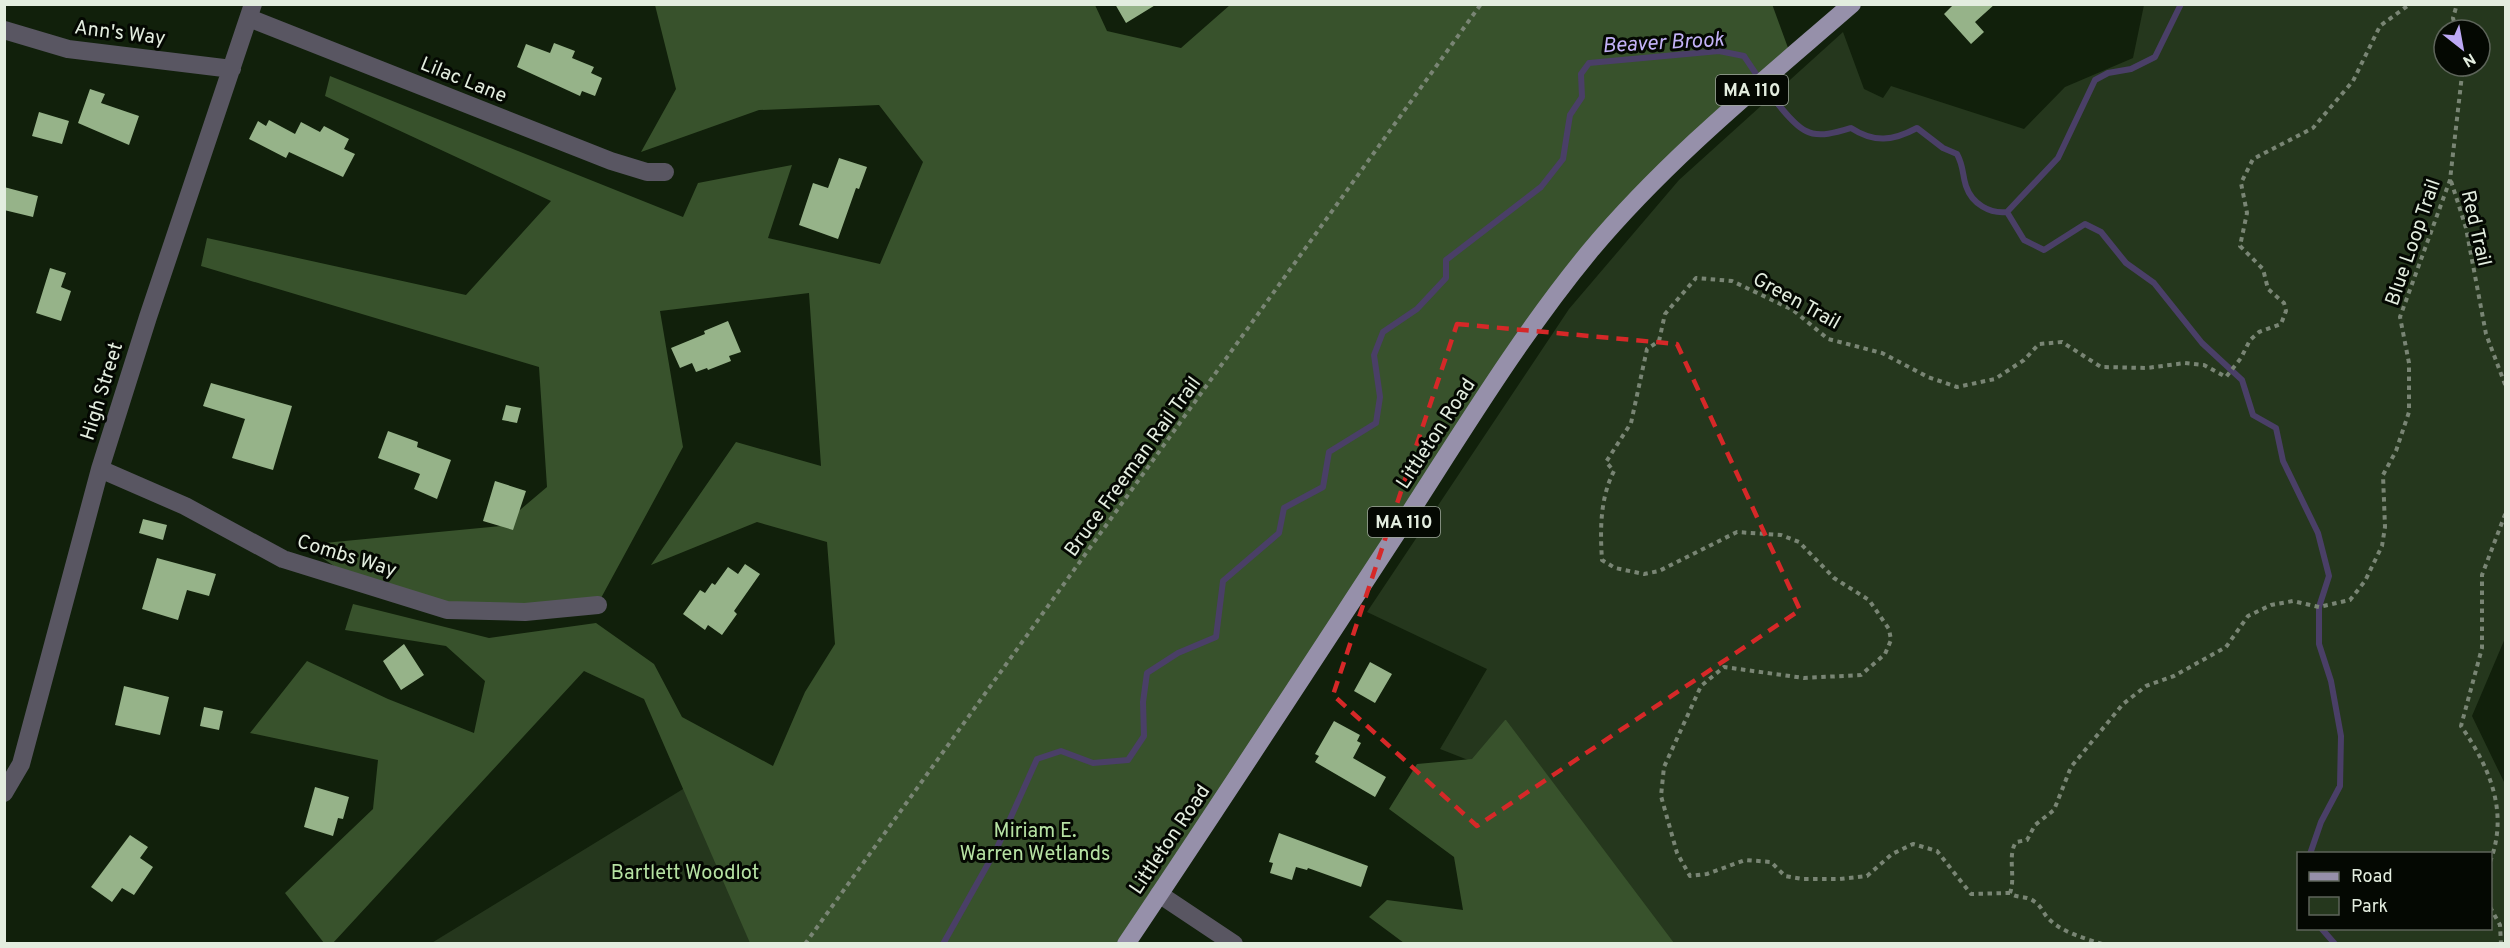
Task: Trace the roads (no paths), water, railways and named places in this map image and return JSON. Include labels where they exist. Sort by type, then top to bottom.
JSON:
[{"type":"main road","name":"Littleton Road","points":[[1126,944],[1479,406],[1555,296],[1629,207],[1713,124],[1852,4]]},
{"type":"street","name":"High Street","points":[[4,793],[21,764],[100,469],[148,317],[251,11]]},
{"type":"street","name":"Lilac Lane","points":[[251,11],[610,161],[647,172],[665,172]]},
{"type":"street","name":"Ann's Way","points":[[4,30],[68,50],[232,69]]},
{"type":"street","name":"Combs Way","points":[[100,469],[185,506],[283,559],[447,610],[525,612],[598,605]]},
{"type":"street","points":[[1160,894],[1234,944]]},
{"type":"waterway","name":"Beaver Brook","points":[[943,944],[997,848],[1037,759],[1061,751],[1093,763],[1128,760],[1144,736],[1143,702],[1147,673],[1178,653],[1216,637],[1223,581],[1279,533],[1284,508],[1323,487],[1329,452],[1376,423],[1380,397],[1374,355],[1383,332],[1417,309],[1446,278],[1446,260],[1541,187],[1563,159],[1570,115],[1582,97],[1581,74],[1589,63],[1719,51],[1744,56],[1781,108],[1806,131],[1823,134],[1851,128],[1876,138],[1892,138],[1917,128],[1943,148],[1957,154],[1966,186],[1977,203],[1994,211],[2007,212],[2058,158],[2095,80],[2108,73],[2131,69],[2155,57],[2181,4]]},
{"type":"waterway","points":[[2007,212],[2024,240],[2044,250],[2085,224],[2101,232],[2126,263],[2154,283],[2202,343],[2242,380],[2253,415],[2276,428],[2283,461],[2318,533],[2329,576],[2319,607],[2319,644],[2331,681],[2341,736],[2340,786],[2321,822],[2311,852]]},
{"type":"waterway","points":[[2323,930],[2335,944]]},
{"type":"park label","name":"Miriam E. Warren Wetlands","points":[[1035,842]]},
{"type":"park label","name":"Bartlett Woodlot","points":[[685,872]]}]
